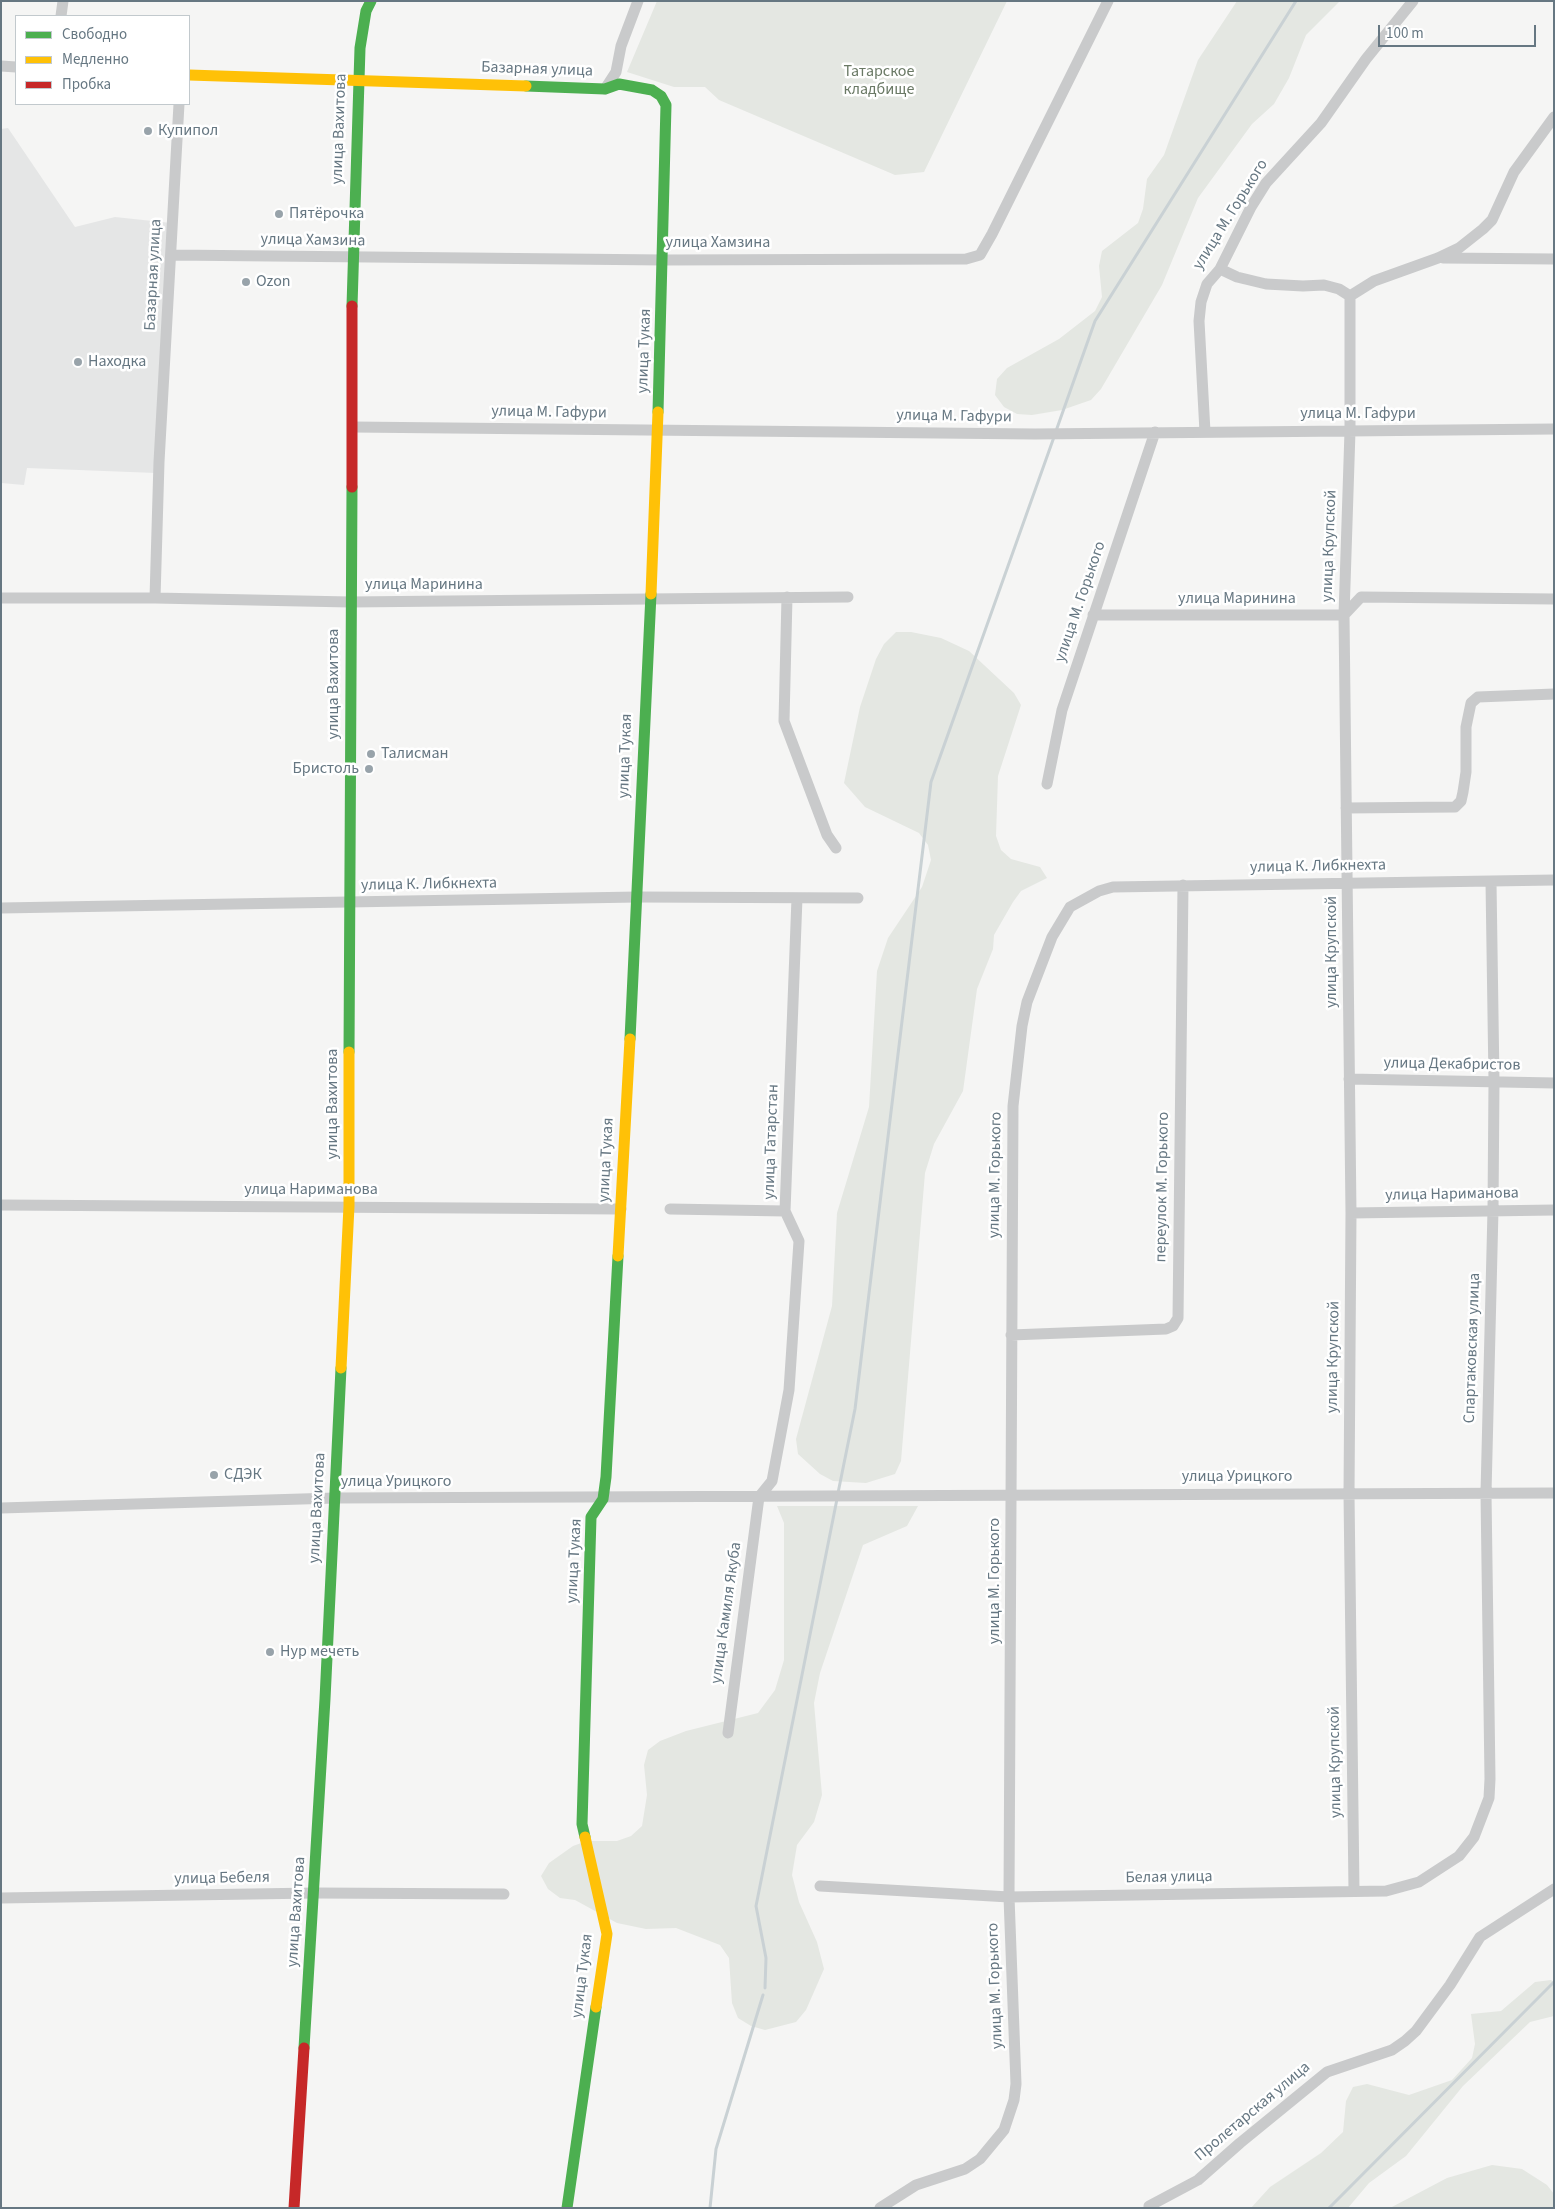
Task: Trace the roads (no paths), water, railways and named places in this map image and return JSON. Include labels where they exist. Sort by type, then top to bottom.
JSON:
[{"type":"street","points":[[61,15],[63,1]]},
{"type":"street","name":"улица Вахитова","points":[[294,2208],[314,1893],[349,1206],[350,602],[353,427],[352,258],[360,48],[366,12],[371,1]]},
{"type":"street","points":[[604,89],[616,72],[621,46],[638,1]]},
{"type":"street","name":"улица Хамзина","points":[[172,256],[664,260],[966,259],[980,255],[1108,1]]},
{"type":"street","name":"улица М. Горького","points":[[1206,432],[1199,321],[1201,302],[1208,284],[1220,269],[1251,207],[1266,182],[1321,123],[1366,59],[1413,1]]},
{"type":"street","points":[[1,66],[15,67]]},
{"type":"street","name":"Базарная улица","points":[[190,75],[604,89],[618,84],[652,90],[661,96],[666,105]]},
{"type":"street","name":"Базарная улица","points":[[155,598],[159,462],[179,105]]},
{"type":"street","name":"улица Тукая","points":[[567,2208],[607,1934],[582,1824],[591,1517],[603,1499],[637,898],[658,431],[664,260],[666,105]]},
{"type":"street","points":[[1220,269],[1237,277],[1266,284],[1324,285],[1339,288],[1350,296],[1374,281],[1438,258],[1459,248],[1492,220],[1514,172],[1554,117]]},
{"type":"street","points":[[1438,258],[1554,259]]},
{"type":"street","name":"улица Крупской","points":[[1350,296],[1350,430],[1344,615],[1346,808],[1349,883],[1351,1213],[1349,1494],[1354,1891]]},
{"type":"street","name":"улица М. Гафури","points":[[353,427],[1036,434],[1554,429]]},
{"type":"street","name":"улица М. Горького","points":[[1047,784],[1062,710],[1155,432]]},
{"type":"street","points":[[787,597],[784,721],[827,835],[836,848]]},
{"type":"street","name":"улица Маринина","points":[[1,598],[155,598],[350,602],[848,597]]},
{"type":"street","points":[[1344,615],[1362,597],[1554,599]]},
{"type":"street","name":"улица Маринина","points":[[1093,615],[1344,615]]},
{"type":"street","points":[[1346,808],[1454,807],[1461,801],[1463,792],[1466,772],[1466,727],[1471,703],[1478,697],[1554,694]]},
{"type":"street","name":"улица К. Либкнехта","points":[[1084,898],[1113,887],[1183,884],[1554,880]]},
{"type":"street","name":"Спартаковская улица","points":[[1484,1814],[1489,1798],[1490,1779],[1486,1493],[1493,1210],[1494,1081],[1491,882]]},
{"type":"street","name":"переулок М. Горького","points":[[1011,1335],[1166,1329],[1173,1326],[1178,1318],[1183,884]]},
{"type":"street","name":"улица К. Либкнехта","points":[[1,908],[637,898],[858,898]]},
{"type":"street","name":"улица Татарстан","points":[[759,1497],[772,1481],[789,1390],[799,1241],[785,1211],[797,898]]},
{"type":"street","name":"улица М. Горького","points":[[880,2208],[916,2185],[965,2169],[980,2159],[1004,2130],[1014,2100],[1016,2084],[1009,1897],[1013,1106],[1022,1026],[1027,1002],[1052,937],[1065,913],[1084,898]]},
{"type":"street","name":"улица Декабристов","points":[[1349,1080],[1554,1083]]},
{"type":"street","name":"улица Нариманова","points":[[1,1206],[349,1206],[620,1209]]},
{"type":"street","points":[[670,1209],[785,1211]]},
{"type":"street","name":"улица Нариманова","points":[[1351,1213],[1554,1210]]},
{"type":"street","name":"улица Урицкого","points":[[1,1508],[334,1498],[603,1499],[921,1497],[1012,1494],[1554,1493]]},
{"type":"street","name":"улица Камиля Якуба","points":[[728,1733],[759,1497]]},
{"type":"street","name":"Белая улица","points":[[820,1886],[1009,1897],[1386,1891],[1420,1882],[1459,1856],[1474,1837],[1484,1814]]},
{"type":"street","name":"Пролетарская улица","points":[[1149,2208],[1149,2206],[1198,2180],[1326,2072],[1392,2050],[1405,2041],[1416,2031],[1450,1985],[1480,1937],[1554,1889]]},
{"type":"street","name":"улица Бебеля","points":[[1,1898],[314,1893],[504,1894]]},
{"type":"waterway","points":[[1056,431],[1095,321],[1296,1]]},
{"type":"waterway","points":[[838,1493],[855,1409],[931,782],[1054,437]]},
{"type":"waterway","points":[[765,1988],[766,1958],[756,1906],[837,1499]]},
{"type":"waterway","points":[[1329,2208],[1554,1982]]},
{"type":"waterway","points":[[710,2208],[716,2149],[763,1995]]},
{"type":"place","name":"Купипол","points":[[148,131]]},
{"type":"place","name":"Пятёрочка","points":[[279,214]]},
{"type":"place","name":"Ozon","points":[[246,282]]},
{"type":"place","name":"Находка","points":[[78,362]]},
{"type":"place","name":"Талисман","points":[[371,754]]},
{"type":"place","name":"Бристоль","points":[[369,769]]},
{"type":"place","name":"СДЭК","points":[[214,1475]]},
{"type":"place","name":"Нур мечеть","points":[[270,1652]]},
{"type":"park label","name":"Татарское кладбище","points":[[879,81]]}]
